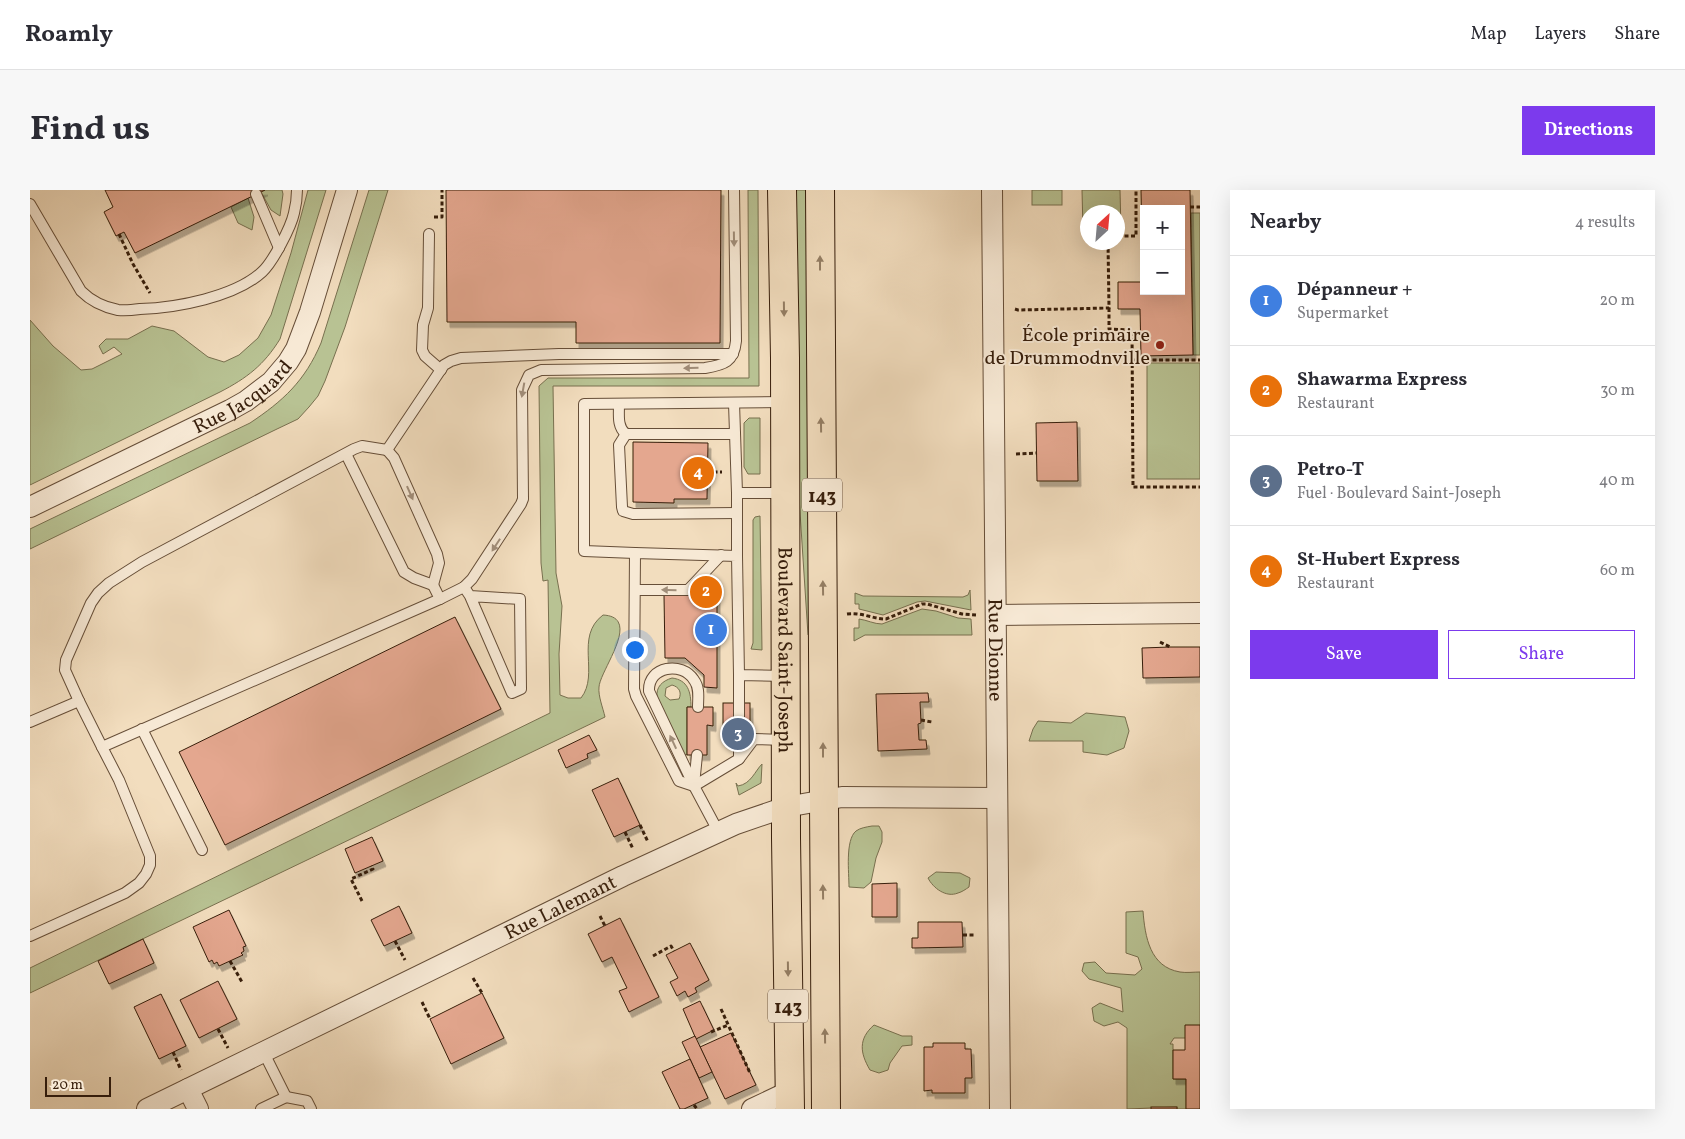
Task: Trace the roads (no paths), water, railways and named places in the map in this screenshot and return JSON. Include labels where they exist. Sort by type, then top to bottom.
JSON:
[{"type":"main road","name":"Boulevard Saint-Joseph","points":[[782,190],[790,1100]]},
{"type":"main road","name":"Boulevard Saint-Joseph","points":[[820,190],[826,1109]]},
{"type":"street","name":"Rue Jacquard","points":[[30,507],[230,410],[246,401],[271,382],[288,362],[303,334],[348,190]]},
{"type":"street","name":"Rue Dionne","points":[[992,190],[1000,1109]]},
{"type":"street","points":[[996,615],[1200,613]]},
{"type":"street","name":"Rue Lalemant","points":[[147,1109],[262,1051],[718,831],[786,807],[823,799],[849,796],[997,798]]},
{"type":"street","points":[[188,1089],[198,1109]]},
{"type":"street","points":[[752,1109],[790,1100]]},
{"type":"lane","points":[[30,204],[81,291],[89,299],[103,306],[120,310],[159,308],[177,306],[220,294],[249,282],[263,272],[274,258],[294,214],[297,190]]},
{"type":"lane","points":[[467,592],[516,514],[523,499],[522,390],[529,375],[541,370],[705,368],[725,363],[732,354],[736,340],[734,190]]},
{"type":"lane","points":[[256,194],[278,248]]},
{"type":"lane","points":[[429,234],[428,308],[423,325],[422,350],[425,356],[441,370]]},
{"type":"lane","points":[[387,450],[441,370],[451,361],[460,358],[559,354],[732,354]]},
{"type":"lane","points":[[738,556],[584,551],[584,404],[785,402]]},
{"type":"lane","points":[[734,403],[738,556],[739,759]]},
{"type":"lane","points":[[619,404],[619,426],[626,434],[735,434]]},
{"type":"lane","points":[[626,434],[620,444],[623,511],[632,514],[737,513]]},
{"type":"lane","points":[[30,936],[124,893],[139,883],[150,865],[150,856],[119,780],[66,676],[65,670],[66,660],[91,603],[109,583],[142,562],[362,446],[387,450],[394,458],[437,554],[439,564],[433,585],[440,599]]},
{"type":"lane","points":[[346,454],[404,572],[433,585]]},
{"type":"lane","points":[[737,493],[785,493]]},
{"type":"lane","points":[[635,553],[634,688],[636,696],[679,781],[694,786],[739,759],[754,739],[786,740]]},
{"type":"lane","points":[[635,590],[688,590],[721,555]]},
{"type":"lane","points":[[102,747],[440,599],[467,592],[520,599],[521,689],[512,693],[467,592]]},
{"type":"lane","points":[[698,707],[698,689],[695,680],[688,673],[680,669],[660,671],[648,683],[649,691],[694,786],[718,831]]},
{"type":"lane","points":[[739,675],[786,676]]},
{"type":"lane","points":[[30,722],[79,701]]},
{"type":"lane","points":[[142,729],[202,850]]},
{"type":"lane","points":[[694,786],[697,755]]},
{"type":"lane","points":[[262,1051],[282,1102]]},
{"type":"lane","points":[[262,1109],[282,1102],[307,1101],[311,1109]]},
{"type":"place","name":"École primaire de Drummodnville","points":[[1160,345]]},
{"type":"place","name":"St-Hubert Express","points":[[698,473]]},
{"type":"place","name":"Shawarma Express","points":[[706,592]]},
{"type":"place","name":"Dépanneur +","points":[[711,630]]},
{"type":"place","name":"Petro-T","points":[[738,734]]}]
